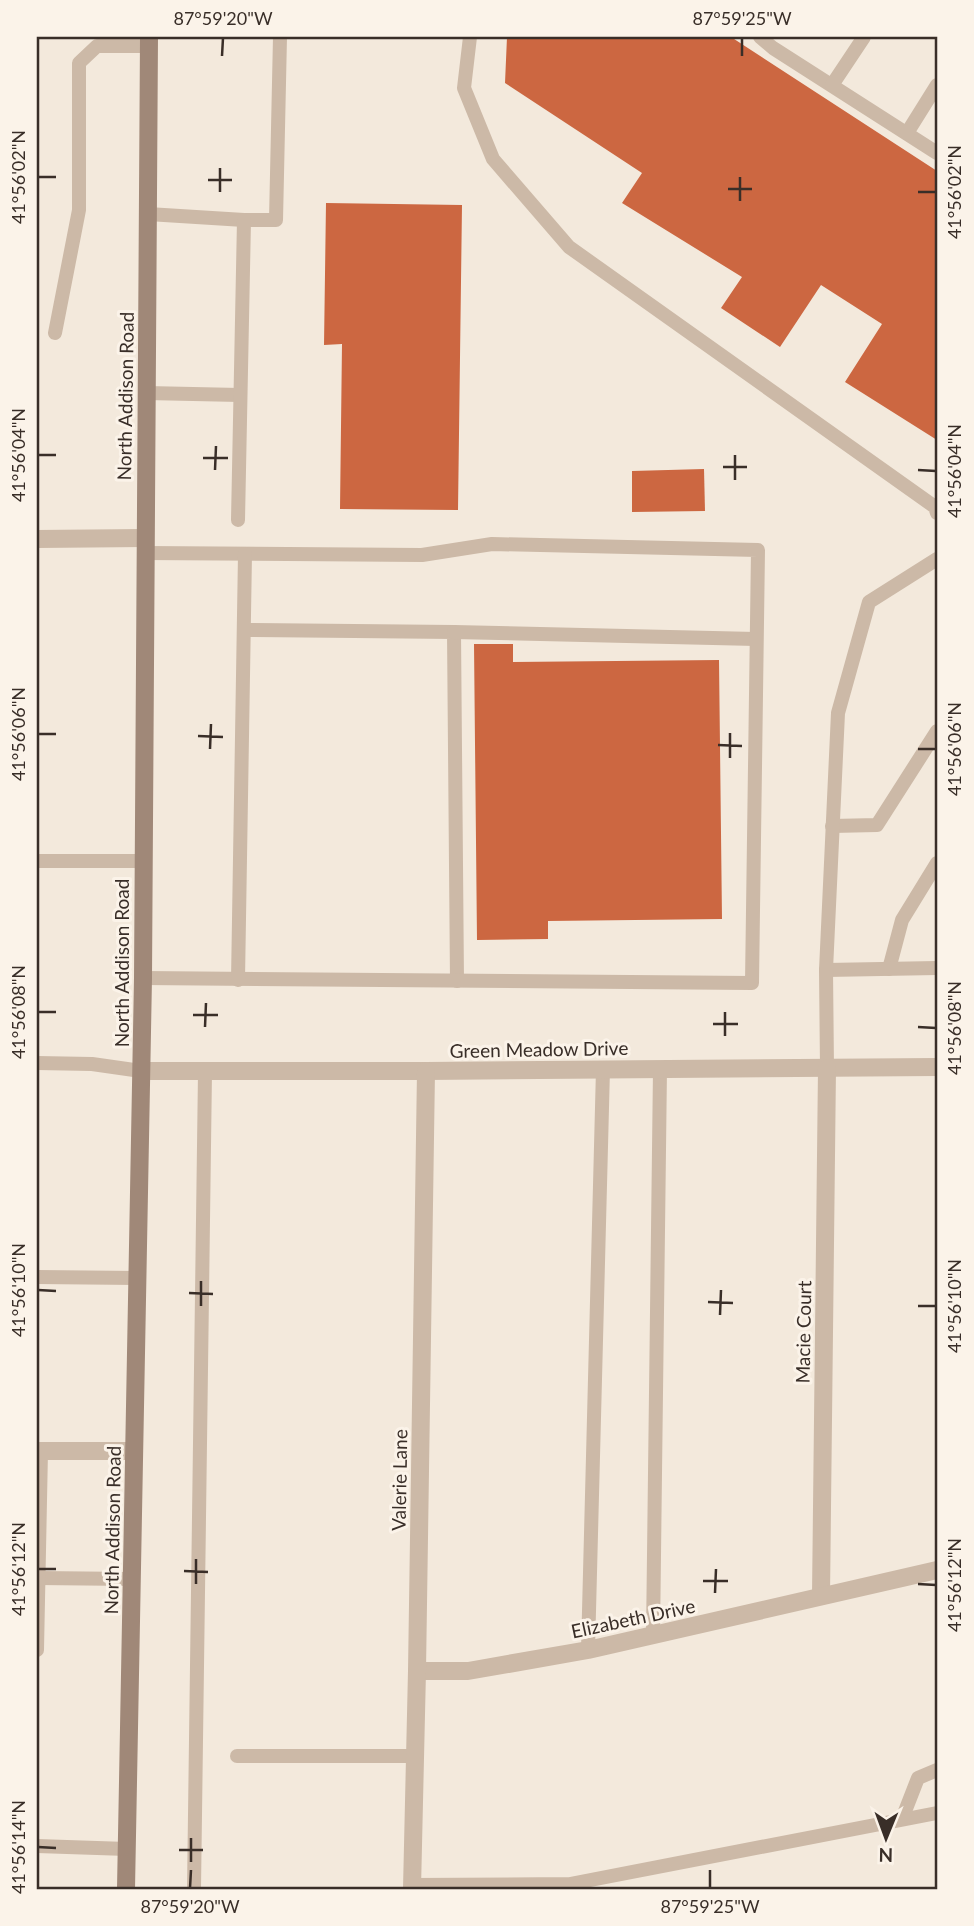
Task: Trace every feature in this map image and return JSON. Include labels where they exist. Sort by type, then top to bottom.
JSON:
[{"type":"street","name":"North Addison Road","points":[[126,1889],[143,978],[148,41]]},
{"type":"street","points":[[37,539],[144,546]]},
{"type":"street","name":"Green Meadow Drive","points":[[141,1071],[937,1067]]},
{"type":"street","name":"Macie Court","points":[[821,1596],[827,1068]]},
{"type":"street","name":"Valerie Lane","points":[[412,1887],[426,1071]]},
{"type":"street","points":[[39,1451],[134,1451]]},
{"type":"street","name":"Elizabeth Drive","points":[[417,1671],[468,1671],[588,1650],[937,1570]]},
{"type":"lane","points":[[148,214],[276,220],[280,37]]},
{"type":"lane","points":[[470,37],[464,88],[494,159],[569,247],[935,507],[937,513]]},
{"type":"lane","points":[[760,37],[776,42],[832,85],[937,153]]},
{"type":"lane","points":[[832,85],[864,37]]},
{"type":"lane","points":[[55,333],[79,210],[79,63],[97,46],[148,41]]},
{"type":"lane","points":[[907,133],[937,85]]},
{"type":"lane","points":[[238,520],[244,220]]},
{"type":"lane","points":[[146,393],[240,395]]},
{"type":"lane","points":[[143,978],[751,983],[758,550],[492,544],[422,555],[245,554],[144,546]]},
{"type":"lane","points":[[239,980],[245,554]]},
{"type":"lane","points":[[827,1068],[826,970],[838,713],[869,602],[937,559]]},
{"type":"lane","points":[[244,630],[756,639]]},
{"type":"lane","points":[[454,632],[457,981]]},
{"type":"lane","points":[[832,826],[877,825],[937,731]]},
{"type":"lane","points":[[37,861],[143,861]]},
{"type":"lane","points":[[889,969],[902,920],[937,863]]},
{"type":"lane","points":[[826,970],[937,968]]},
{"type":"lane","points":[[37,1063],[92,1064],[141,1071]]},
{"type":"lane","points":[[588,1650],[603,1069]]},
{"type":"lane","points":[[653,1636],[660,1069]]},
{"type":"lane","points":[[194,1889],[205,1072]]},
{"type":"lane","points":[[37,1277],[137,1278]]},
{"type":"lane","points":[[37,1650],[39,1451]]},
{"type":"lane","points":[[38,1578],[132,1579]]},
{"type":"lane","points":[[237,1756],[414,1756]]},
{"type":"lane","points":[[902,1819],[918,1778],[937,1770]]},
{"type":"lane","points":[[412,1887],[570,1884],[937,1813]]},
{"type":"lane","points":[[37,1846],[127,1849]]},
{"type":"building","points":[[507,37],[731,37],[937,171],[937,440],[845,382],[882,324],[821,285],[780,347],[721,308],[742,277],[622,203],[642,173],[505,83]]},
{"type":"building","points":[[326,203],[462,205],[458,510],[340,509],[342,344],[324,345]]},
{"type":"building","points":[[704,469],[705,511],[632,512],[632,471]]},
{"type":"building","points":[[474,644],[513,644],[513,662],[719,660],[722,919],[548,921],[548,939],[477,940]]}]
